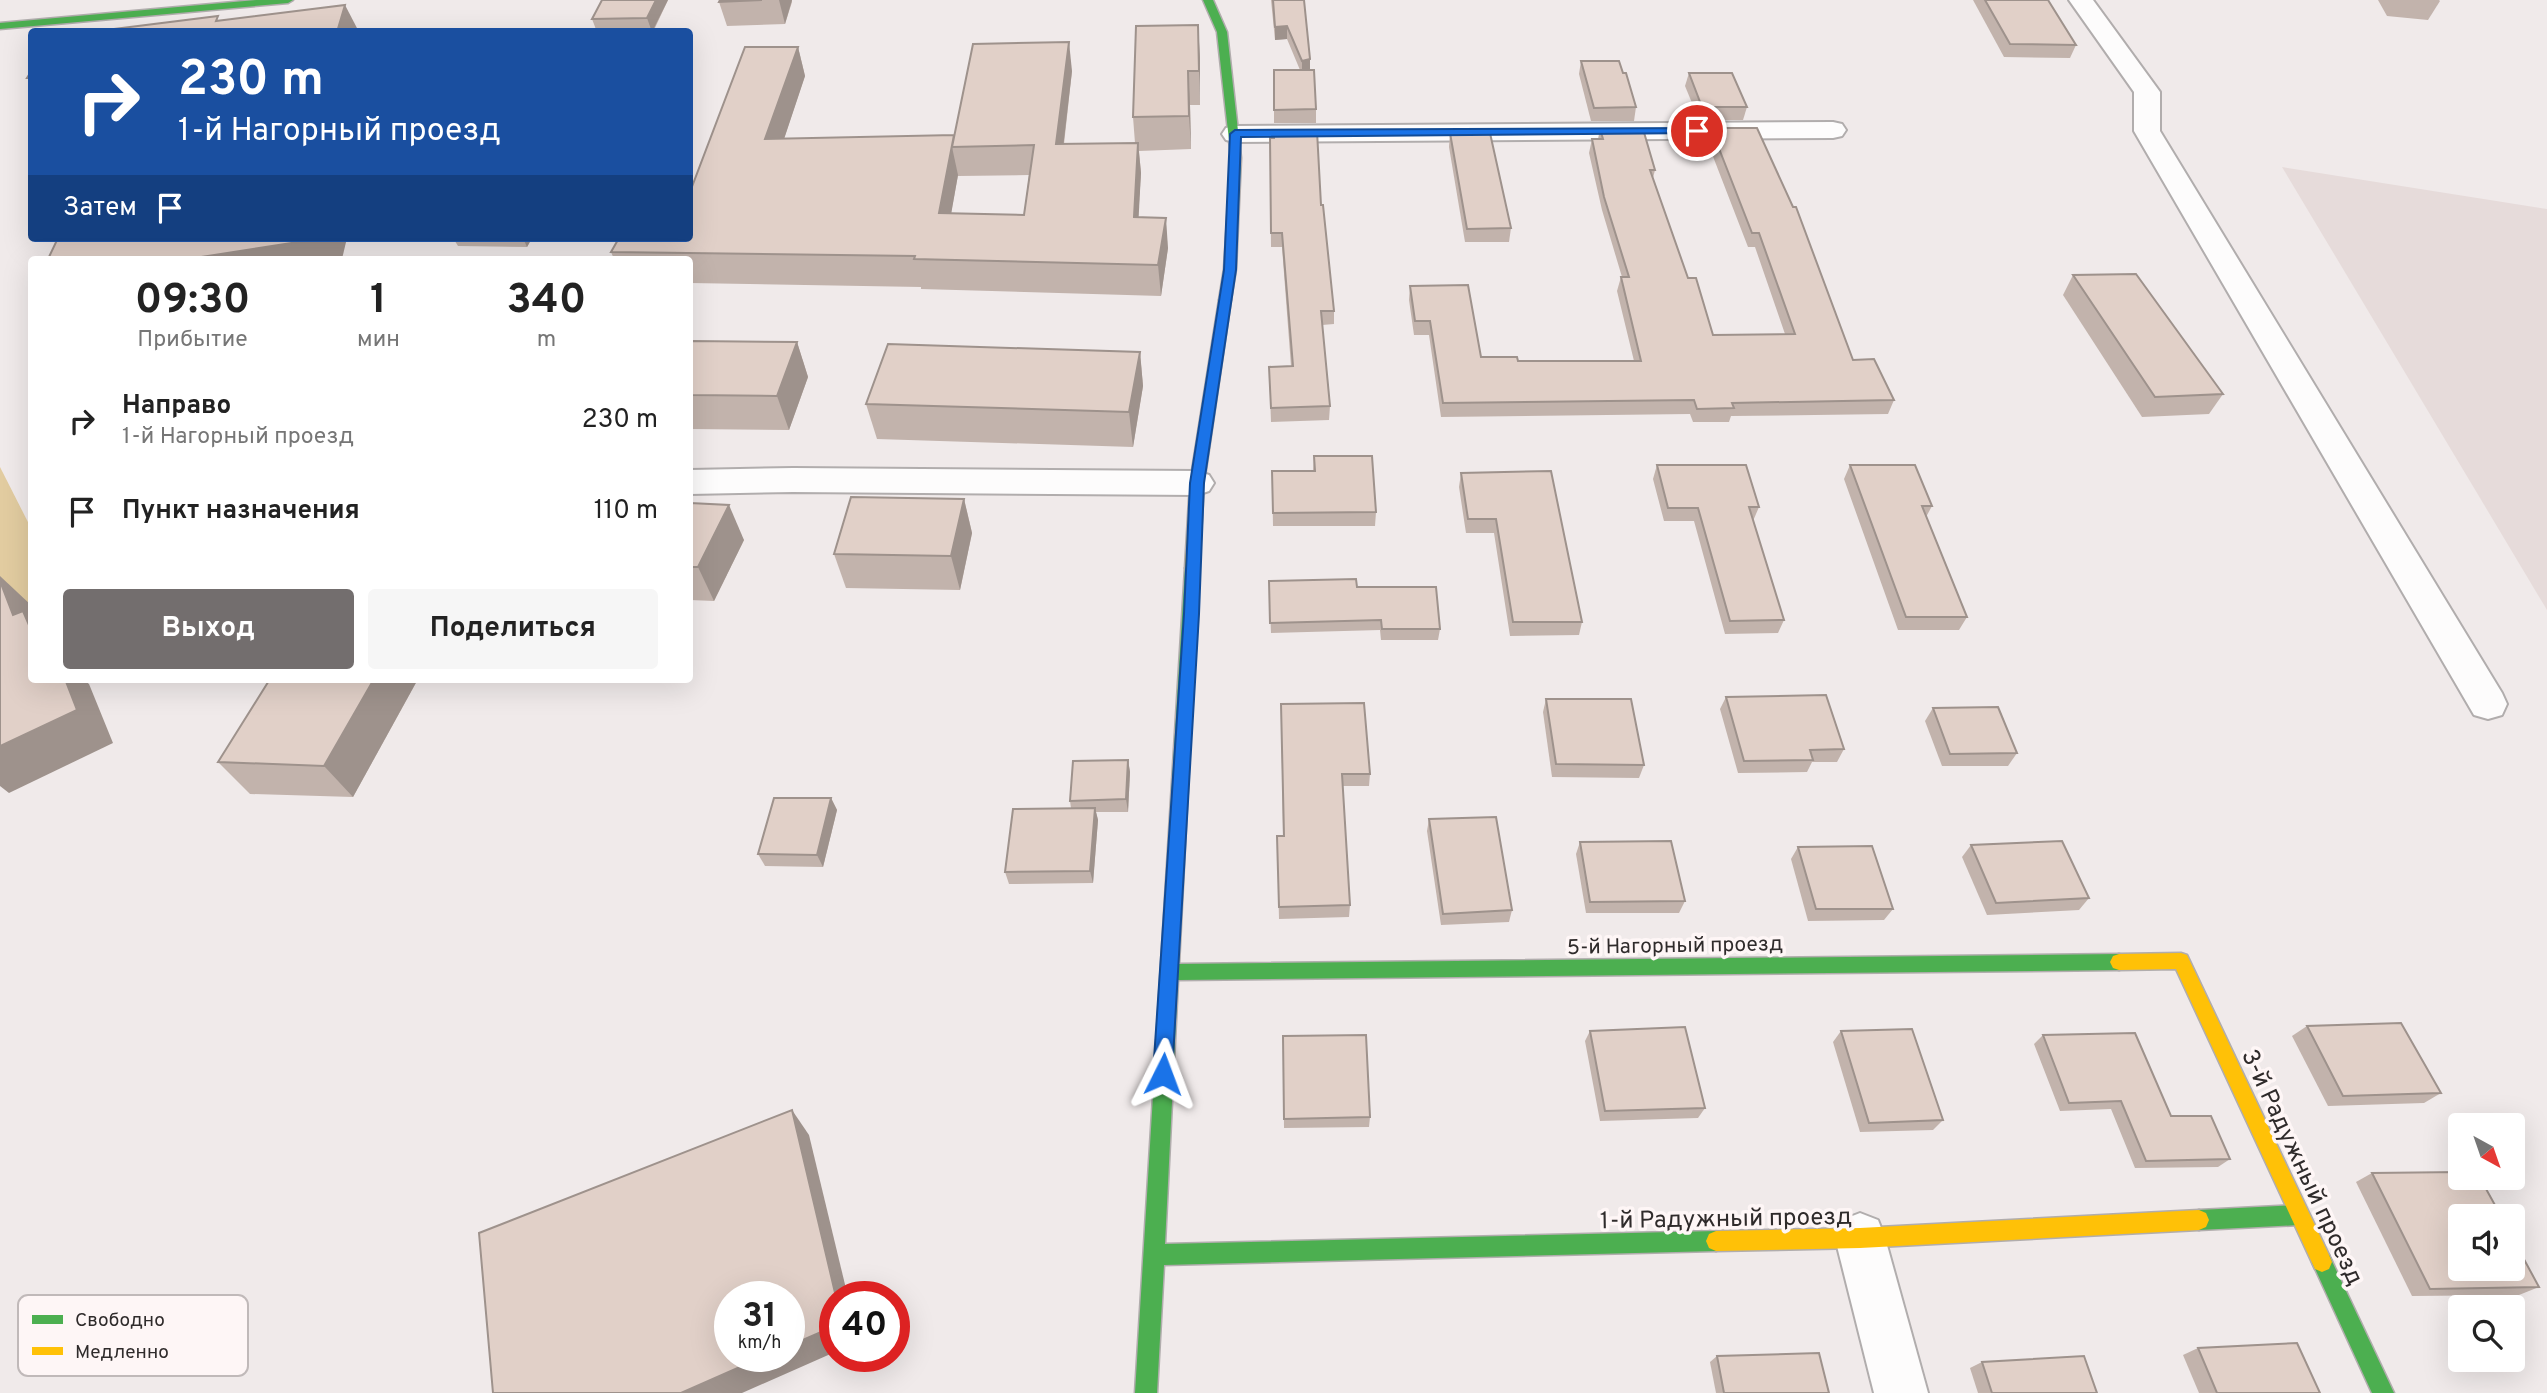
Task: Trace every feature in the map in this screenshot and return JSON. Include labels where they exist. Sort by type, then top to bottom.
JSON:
[{"type":"street","points":[[0,26],[288,0]]},
{"type":"street","points":[[1146,1393],[1197,483],[1230,270],[1235,134],[1222,32],[1208,0]]},
{"type":"street","points":[[2081,0],[2147,92],[2147,131],[2488,704]]},
{"type":"street","points":[[1235,134],[1833,130]]},
{"type":"street","points":[[693,482],[793,480],[1197,483]]},
{"type":"street","name":"5-й Нагорный проезд","points":[[1168,972],[2181,961]]},
{"type":"street","name":"3-й Радужный проезд","points":[[2181,961],[2383,1393]]},
{"type":"street","name":"1-й Радужный проезд","points":[[1153,1255],[1860,1238],[2300,1214]]},
{"type":"street","points":[[1860,1238],[1901,1393]]},
{"type":"shaded area","points":[[2282,167],[2547,209],[2547,610]]},
{"type":"shaded area","points":[[0,467],[28,522],[28,631],[0,644]]},
{"type":"building","points":[[602,0],[656,0],[647,18],[592,19]]},
{"type":"building","points":[[720,0],[762,0],[719,2]]},
{"type":"building","points":[[1273,0],[1304,0],[1310,59],[1302,61],[1287,26],[1275,27]]},
{"type":"building","points":[[1985,0],[2048,0],[2076,45],[2010,44]]},
{"type":"building","points":[[345,5],[338,28],[122,28],[218,16],[216,21]]},
{"type":"building","points":[[1198,25],[1199,71],[1188,71],[1189,116],[1133,117],[1136,26]]},
{"type":"building","points":[[1069,42],[1056,144],[1138,143],[1134,217],[1166,218],[1158,265],[914,259],[915,256],[611,252],[617,242],[693,242],[693,184],[745,47],[798,47],[765,139],[954,135],[939,213],[1024,215],[1034,145],[952,147],[973,44]]},
{"type":"building","points":[[1581,61],[1619,61],[1623,73],[1626,73],[1636,107],[1594,108]]},
{"type":"building","points":[[1274,70],[1314,70],[1316,109],[1274,110]]},
{"type":"building","points":[[1689,73],[1732,73],[1747,107],[1702,107]]},
{"type":"building","points":[[1711,128],[1757,128],[1793,207],[1796,207],[1853,360],[1874,359],[1894,400],[1732,403],[1734,408],[1697,409],[1694,400],[1443,403],[1430,321],[1415,321],[1410,286],[1468,285],[1481,357],[1517,357],[1518,361],[1641,361],[1621,277],[1629,277],[1604,197],[1592,139],[1603,139],[1600,129],[1643,129],[1655,170],[1650,170],[1688,278],[1696,278],[1713,335],[1795,334],[1759,233],[1752,233]]},
{"type":"building","points":[[1274,131],[1317,131],[1321,205],[1334,311],[1321,311],[1330,406],[1271,408],[1269,367],[1293,366],[1282,233],[1271,233],[1270,138],[1274,138]]},
{"type":"building","points":[[1450,133],[1490,133],[1511,228],[1467,229]]},
{"type":"building","points":[[56,242],[298,242],[208,256],[49,256]]},
{"type":"building","points":[[2136,274],[2223,394],[2155,397],[2073,275]]},
{"type":"building","points":[[693,341],[797,342],[777,396],[693,395]]},
{"type":"building","points":[[888,344],[1140,352],[1129,412],[866,404]]},
{"type":"building","points":[[1314,456],[1372,456],[1376,512],[1273,513],[1272,471],[1315,471]]},
{"type":"building","points":[[1657,465],[1746,465],[1759,507],[1749,507],[1784,620],[1730,621],[1698,508],[1668,508]]},
{"type":"building","points":[[1850,465],[1915,465],[1932,506],[1922,506],[1967,617],[1906,617]]},
{"type":"building","points":[[1551,471],[1582,622],[1513,622],[1496,519],[1468,519],[1461,473]]},
{"type":"building","points":[[851,497],[964,499],[951,556],[834,554]]},
{"type":"building","points":[[693,503],[729,505],[698,567],[693,567]]},
{"type":"building","points":[[1356,579],[1357,587],[1436,587],[1440,629],[1382,629],[1381,620],[1270,623],[1269,581]]},
{"type":"building","points":[[0,581],[13,615],[23,611],[28,623],[28,683],[67,683],[77,710],[0,746]]},
{"type":"building","points":[[267,683],[372,683],[324,766],[218,762]]},
{"type":"building","points":[[1826,695],[1844,749],[1810,750],[1813,760],[1744,761],[1726,697]]},
{"type":"building","points":[[1546,699],[1631,699],[1644,765],[1556,764]]},
{"type":"building","points":[[1364,703],[1370,774],[1342,774],[1350,905],[1279,907],[1277,836],[1284,836],[1281,704]]},
{"type":"building","points":[[1998,707],[2017,753],[1950,754],[1933,708]]},
{"type":"building","points":[[1128,760],[1126,799],[1070,801],[1073,761]]},
{"type":"building","points":[[774,798],[831,798],[817,855],[758,854]]},
{"type":"building","points":[[1095,808],[1090,871],[1005,872],[1013,809]]},
{"type":"building","points":[[1496,817],[1512,910],[1443,914],[1429,819]]},
{"type":"building","points":[[1671,841],[1685,901],[1590,902],[1580,842]]},
{"type":"building","points":[[2062,841],[2089,898],[1996,903],[1971,845]]},
{"type":"building","points":[[1872,846],[1893,909],[1816,909],[1798,847]]},
{"type":"building","points":[[2401,1023],[2441,1093],[2343,1096],[2307,1026]]},
{"type":"building","points":[[1685,1027],[1705,1108],[1605,1111],[1590,1031]]},
{"type":"building","points":[[1912,1029],[1943,1120],[1869,1123],[1841,1031]]},
{"type":"building","points":[[2135,1033],[2171,1116],[2211,1116],[2230,1159],[2146,1161],[2121,1101],[2069,1103],[2043,1035]]},
{"type":"building","points":[[1366,1035],[1370,1117],[1284,1119],[1283,1036]]},
{"type":"building","points":[[792,1110],[832,1281],[819,1281],[819,1333],[805,1339],[805,1281],[714,1281],[714,1372],[729,1372],[681,1393],[493,1393],[479,1233]]},
{"type":"building","points":[[2448,1172],[2448,1190],[2487,1190],[2494,1204],[2448,1204],[2448,1281],[2525,1281],[2525,1261],[2539,1287],[2430,1289],[2372,1173]]},
{"type":"building","points":[[2297,1343],[2320,1393],[2217,1393],[2198,1348]]},
{"type":"building","points":[[1819,1353],[1829,1393],[1724,1393],[1717,1356]]},
{"type":"building","points":[[2084,1356],[2097,1393],[1992,1393],[1982,1362]]},
{"type":"traffic: fast","points":[[0,26],[288,0]]},
{"type":"traffic: fast","points":[[1208,0],[1222,32],[1236,158],[1230,269],[1225,300]]},
{"type":"traffic: fast","points":[[1146,1393],[1192,568]]},
{"type":"traffic: fast","points":[[1168,972],[2119,962]]},
{"type":"traffic: fast","points":[[2199,1220],[2299,1215]]},
{"type":"traffic: fast","points":[[1152,1255],[1716,1241]]},
{"type":"traffic: fast","points":[[2322,1262],[2383,1393]]},
{"type":"traffic: slow","points":[[1192,568],[1197,483],[1225,300]]},
{"type":"traffic: slow","points":[[2119,962],[2181,961],[2322,1262]]},
{"type":"traffic: slow","points":[[1716,1241],[1860,1238],[2199,1220]]},
{"type":"route","points":[[1163,1074],[1197,483],[1230,270],[1235,134],[1697,131]]}]
